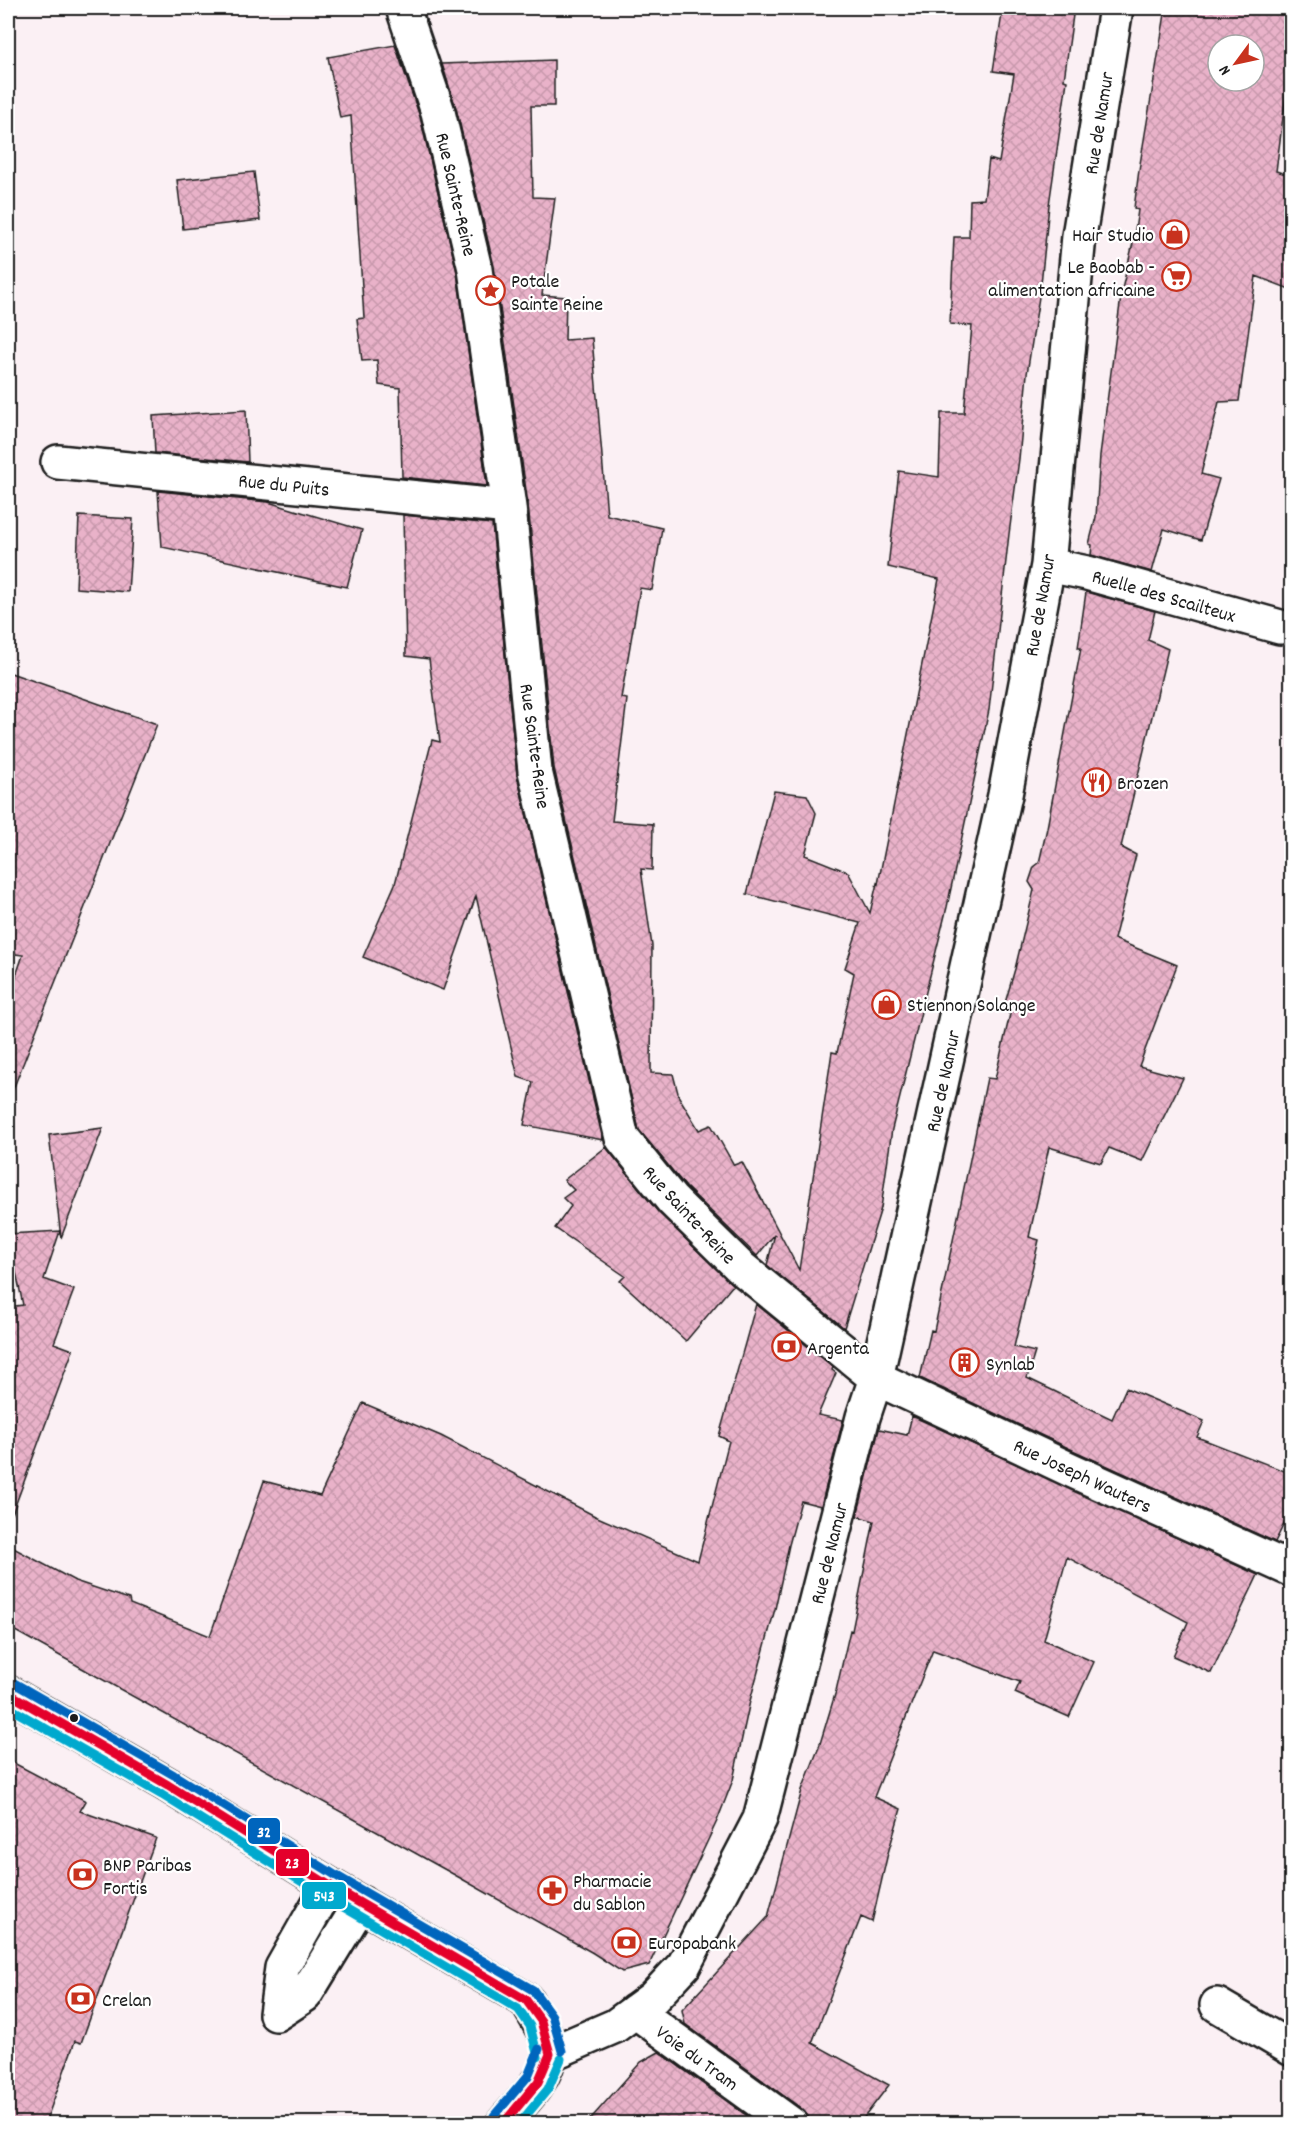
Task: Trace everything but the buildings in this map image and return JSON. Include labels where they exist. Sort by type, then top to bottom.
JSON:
[{"type":"street","name":"Rue Sainte-Reine","points":[[402,8],[438,112],[475,269],[509,507],[535,771],[622,1138],[672,1200],[739,1266],[876,1378]]},
{"type":"street","name":"Rue de Namur","points":[[550,2054],[615,2026],[653,1998],[684,1965],[760,1819],[863,1417],[876,1378],[1005,795],[1048,566],[1079,236],[1116,8]]},
{"type":"street","name":"Rue du Puits","points":[[58,462],[509,507]]},
{"type":"street","name":"Ruelle des Scailteux","points":[[1048,566],[1087,573],[1280,627]]},
{"type":"street","name":"Rue Joseph Wauters","points":[[876,1378],[1071,1470],[1292,1570]]},
{"type":"street","points":[[8,1693],[168,1785],[329,1885],[525,2000],[541,2022],[550,2054],[538,2082],[503,2124]]},
{"type":"street","points":[[329,1885],[282,1968],[276,2014],[305,1995],[361,1904]]},
{"type":"street","points":[[1217,2005],[1292,2049]]},
{"type":"street","name":"Voie du Tram","points":[[635,2011],[790,2124]]},
{"type":"transit line","name":"32","points":[[14,1683],[174,1775],[335,1875],[533,1990],[552,2016],[562,2051]]},
{"type":"transit line","name":"23","points":[[8,1693],[168,1785],[329,1885],[526,2000],[541,2021],[550,2054]]},
{"type":"transit line","name":"543","points":[[8,1707],[162,1795],[323,1895],[518,2009],[530,2026],[538,2057]]},
{"type":"transit line","name":"32","points":[[494,2116],[528,2076],[539,2049]]},
{"type":"transit line","name":"23","points":[[503,2124],[538,2082],[550,2054]]},
{"type":"transit line","name":"543","points":[[519,2124],[548,2089],[561,2059]]},
{"type":"place","name":"Hair Studio","points":[[1175,234]]},
{"type":"place","name":"Le Baobab - alimentation africaine","points":[[1176,277]]},
{"type":"place","name":"Potale Sainte Reine","points":[[490,291]]},
{"type":"place","name":"Brozen","points":[[1096,782]]},
{"type":"place","name":"Stiennon Solange","points":[[886,1004]]},
{"type":"place","name":"Argenta","points":[[786,1347]]},
{"type":"place","name":"Synlab","points":[[965,1363]]},
{"type":"place","name":"BNP Paribas Fortis","points":[[82,1875]]},
{"type":"place","name":"Pharmacie du Sablon","points":[[552,1891]]},
{"type":"place","name":"Europabank","points":[[627,1942]]},
{"type":"place","name":"Crelan","points":[[81,1999]]}]
